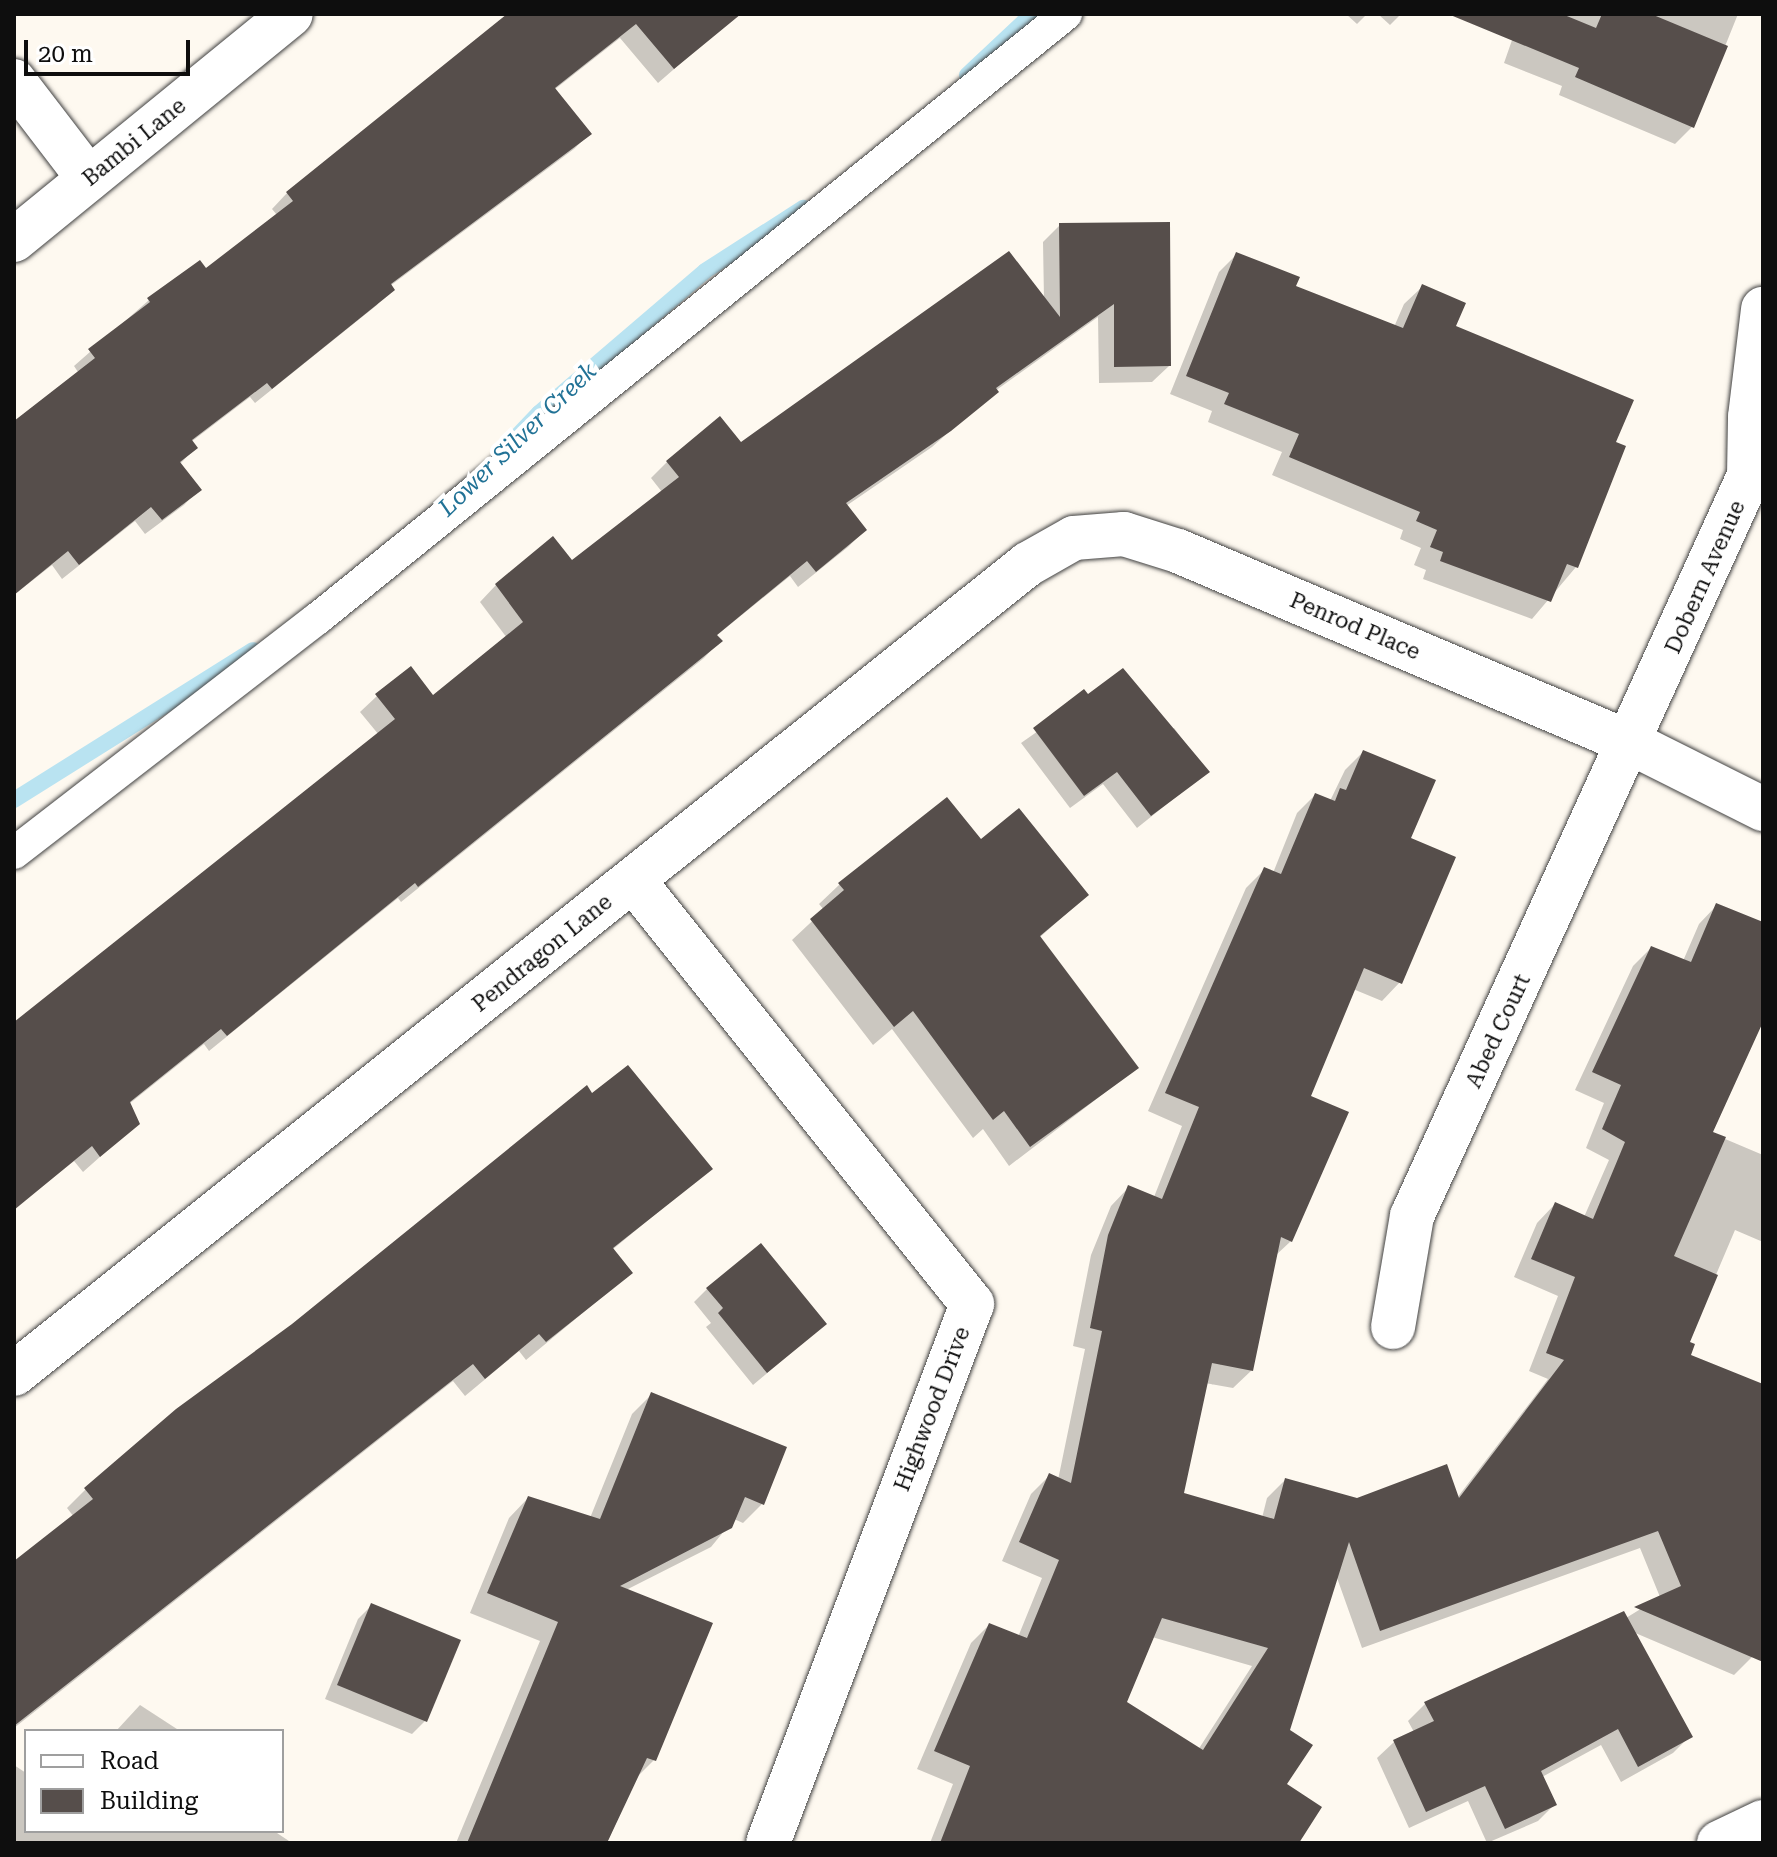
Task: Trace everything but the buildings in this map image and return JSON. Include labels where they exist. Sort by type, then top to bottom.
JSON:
[{"type":"street","name":"Bambi Lane","points":[[14,240],[291,14]]},
{"type":"street","points":[[14,81],[89,179]]},
{"type":"street","name":"Dobern Avenue","points":[[1631,743],[1749,476],[1763,309]]},
{"type":"street","name":"Penrod Place","points":[[1074,538],[1124,534],[1178,551],[1631,743],[1763,809]]},
{"type":"street","name":"Pendragon Lane","points":[[14,1374],[1028,564],[1074,538]]},
{"type":"street","name":"Abed Court","points":[[1393,1327],[1412,1216],[1631,743]]},
{"type":"street","name":"Highwood Drive","points":[[633,880],[972,1304],[768,1843]]},
{"type":"street","points":[[1719,1843],[1763,1822]]},
{"type":"lane","points":[[14,853],[317,619],[1066,14]]},
{"type":"waterway","name":"Lower Silver Creek","points":[[967,75],[1032,14]]},
{"type":"waterway","name":"Lower Silver Creek","points":[[499,455],[539,413],[705,271],[803,208]]},
{"type":"waterway","name":"Lower Silver Creek","points":[[14,800],[253,650]]}]
